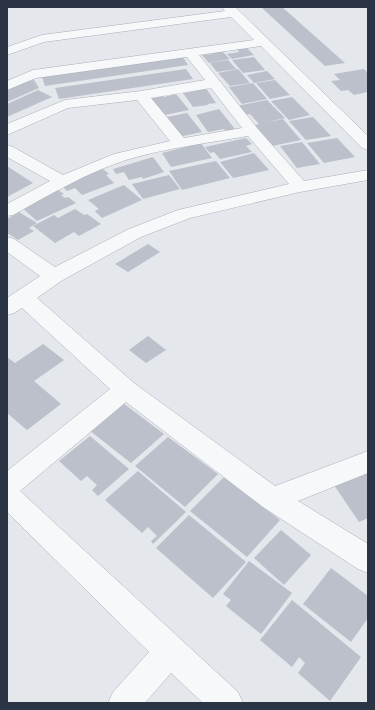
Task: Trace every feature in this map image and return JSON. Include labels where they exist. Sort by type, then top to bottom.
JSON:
[{"type":"street","points":[[7,51],[42,39],[156,23],[231,10],[368,145]]},
{"type":"street","points":[[146,12],[156,23]]},
{"type":"street","points":[[42,39],[62,70]]},
{"type":"street","points":[[7,86],[33,74],[264,42]]},
{"type":"street","points":[[190,52],[252,131],[300,187]]},
{"type":"street","points":[[7,130],[65,104],[141,95],[214,83]]},
{"type":"street","points":[[141,95],[180,143]]},
{"type":"street","points":[[7,211],[62,181],[120,157],[180,143],[252,131]]},
{"type":"street","points":[[7,150],[62,181]]},
{"type":"street","points":[[368,175],[300,187],[184,214],[135,233],[54,276],[15,302],[126,389],[272,499],[368,560]]},
{"type":"street","points":[[7,243],[54,276]]},
{"type":"street","points":[[7,486],[126,389]]},
{"type":"street","points":[[272,499],[368,462]]},
{"type":"street","points":[[7,495],[170,651],[227,703]]},
{"type":"street","points":[[124,703],[170,651]]},
{"type":"building","points":[[261,7],[282,7],[345,63],[325,66]]},
{"type":"building","points":[[247,48],[254,55],[232,59],[227,54],[239,52],[237,49]]},
{"type":"building","points":[[221,50],[230,59],[209,63],[202,55],[213,54],[211,52]]},
{"type":"building","points":[[183,57],[188,65],[45,86],[42,77]]},
{"type":"building","points":[[254,57],[265,70],[243,73],[232,60]]},
{"type":"building","points":[[228,60],[236,69],[217,72],[210,63]]},
{"type":"building","points":[[186,69],[193,79],[59,99],[55,88]]},
{"type":"building","points":[[238,69],[250,83],[230,86],[218,73]]},
{"type":"building","points":[[364,69],[368,73],[368,92],[354,95],[348,90],[341,91],[331,81],[340,80],[334,74]]},
{"type":"building","points":[[267,71],[275,79],[254,83],[247,75]]},
{"type":"building","points":[[34,80],[39,88],[7,102],[7,88],[22,82]]},
{"type":"building","points":[[275,80],[290,95],[270,99],[256,83]]},
{"type":"building","points":[[253,83],[267,99],[242,104],[229,87]]},
{"type":"building","points":[[205,87],[216,103],[193,107],[183,93],[194,91],[192,89]]},
{"type":"building","points":[[38,90],[52,97],[7,117],[7,104]]},
{"type":"building","points":[[162,94],[164,97],[176,94],[189,110],[160,116],[149,96]]},
{"type":"building","points":[[292,97],[310,115],[289,120],[271,101]]},
{"type":"building","points":[[267,100],[285,118],[263,123],[283,119],[301,140],[272,146],[255,125],[259,124],[250,114],[244,115],[236,106]]},
{"type":"building","points":[[219,109],[235,129],[226,131],[224,129],[208,132],[196,115]]},
{"type":"building","points":[[187,113],[202,132],[178,137],[162,118]]},
{"type":"building","points":[[313,117],[331,136],[306,140],[289,121]]},
{"type":"building","points":[[246,138],[252,144],[246,146],[252,152],[220,159],[214,152],[210,153],[205,147]]},
{"type":"building","points":[[337,138],[355,157],[324,163],[307,143]]},
{"type":"building","points":[[302,142],[320,164],[297,168],[280,146]]},
{"type":"building","points":[[201,143],[212,158],[171,167],[162,153]]},
{"type":"building","points":[[254,153],[269,170],[233,178],[220,162]]},
{"type":"building","points":[[153,157],[164,172],[143,179],[142,177],[129,180],[124,172],[116,174],[113,169]]},
{"type":"building","points":[[216,161],[230,178],[182,190],[169,171]]},
{"type":"building","points":[[7,166],[33,183],[7,197]]},
{"type":"building","points":[[103,169],[109,174],[106,175],[114,183],[82,195],[75,188],[67,191],[61,185]]},
{"type":"building","points":[[169,175],[180,189],[143,199],[132,184]]},
{"type":"building","points":[[124,185],[142,200],[102,218],[95,211],[99,209],[88,200]]},
{"type":"building","points":[[57,189],[64,194],[61,195],[65,198],[68,197],[76,203],[37,221],[20,206]]},
{"type":"building","points":[[75,209],[84,215],[87,214],[101,224],[79,236],[74,232],[55,243],[33,226],[54,215],[58,218]]},
{"type":"building","points":[[19,212],[37,223],[29,228],[34,231],[18,240],[7,233],[7,219]]},
{"type":"building","points":[[148,244],[160,252],[128,272],[115,264]]},
{"type":"building","points":[[148,336],[166,350],[146,363],[129,350]]},
{"type":"building","points":[[43,344],[64,360],[34,381],[61,404],[27,430],[7,413],[7,357],[15,363]]},
{"type":"building","points":[[123,403],[164,434],[131,463],[89,430]]},
{"type":"building","points":[[90,436],[129,469],[98,496],[92,490],[97,485],[87,476],[81,481],[59,461]]},
{"type":"building","points":[[168,437],[218,474],[185,507],[135,466]]},
{"type":"building","points":[[368,467],[368,518],[359,522],[332,482]]},
{"type":"building","points":[[138,471],[186,512],[153,544],[151,541],[157,536],[148,527],[142,533],[105,500]]},
{"type":"building","points":[[224,477],[280,520],[247,557],[190,511]]},
{"type":"building","points":[[189,515],[246,562],[213,598],[156,548]]},
{"type":"building","points":[[281,530],[311,555],[284,585],[254,558]]},
{"type":"building","points":[[249,561],[292,593],[261,634],[226,606],[231,600],[223,594]]},
{"type":"building","points":[[331,568],[368,596],[368,618],[351,642],[303,604]]},
{"type":"building","points":[[292,600],[361,657],[330,701],[298,673],[305,663],[299,657],[292,667],[260,640]]}]
